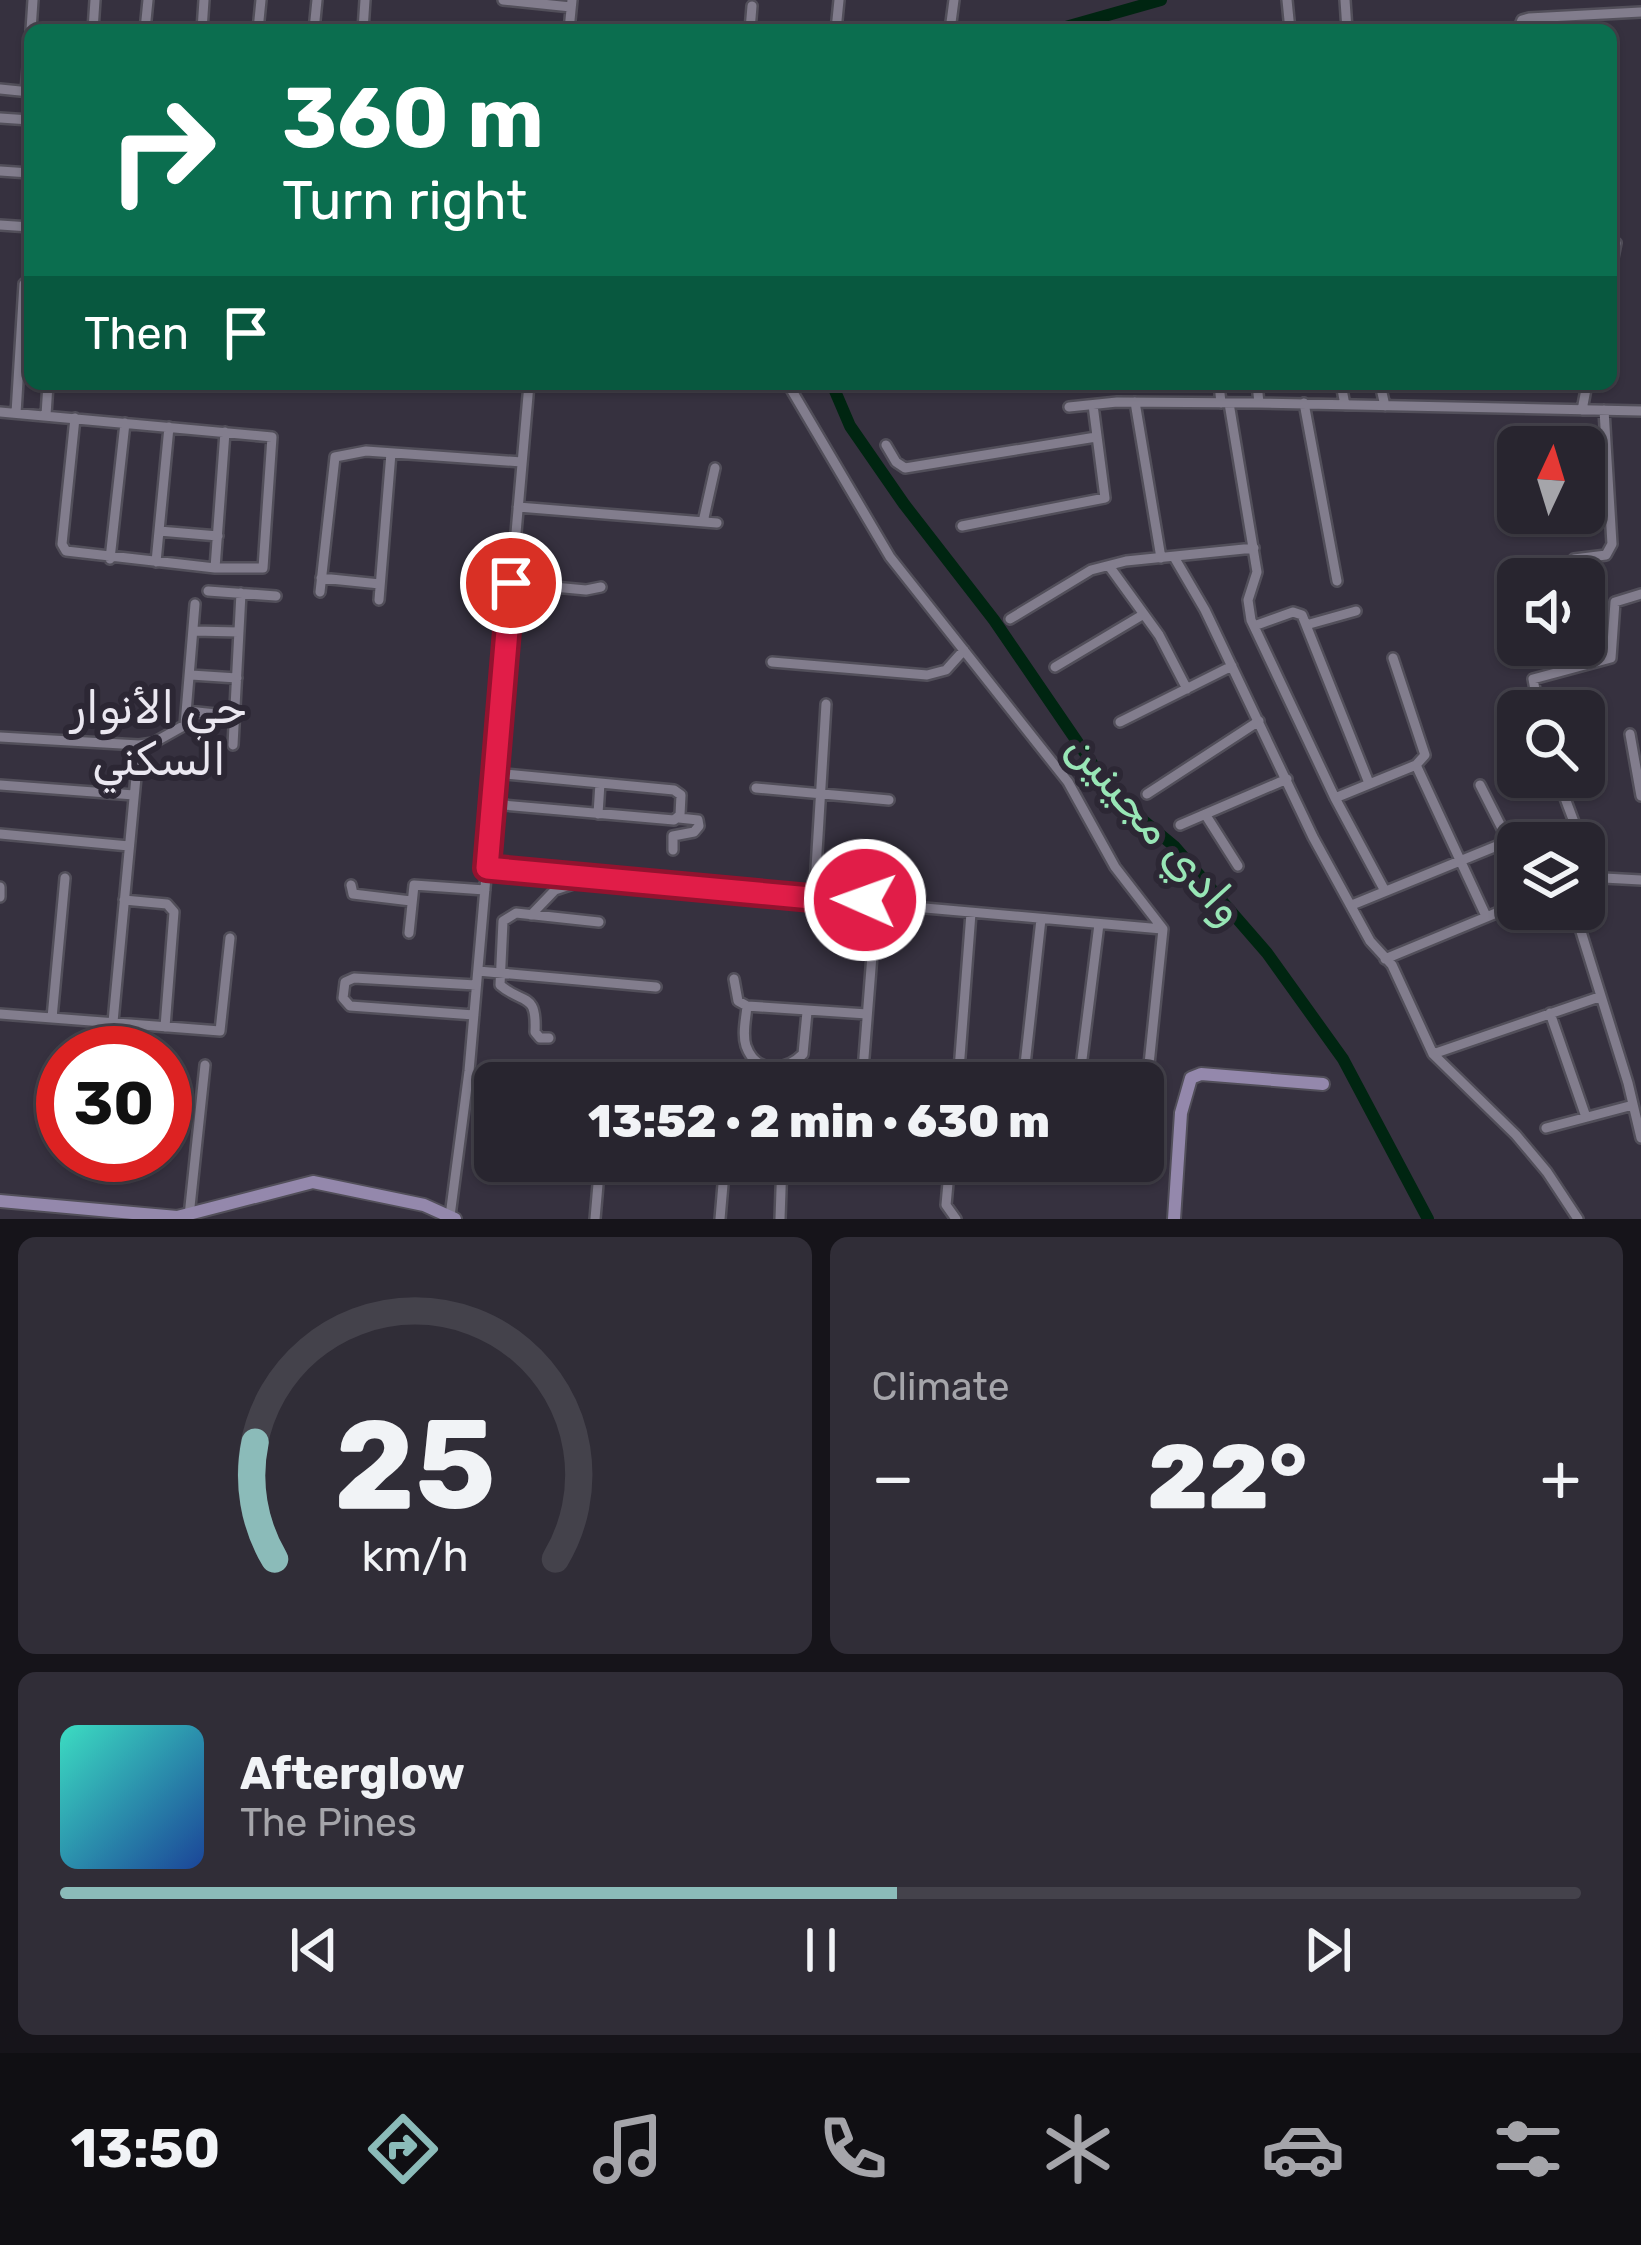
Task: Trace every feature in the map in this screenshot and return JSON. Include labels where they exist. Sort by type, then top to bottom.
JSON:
[{"type":"street","points":[[503,0],[572,3]]},
{"type":"street","points":[[750,24],[752,6]]},
{"type":"street","points":[[1520,24],[1528,18],[1641,12]]},
{"type":"street","points":[[16,413],[24,284]]},
{"type":"street","points":[[46,415],[48,390]]},
{"type":"street","points":[[0,1201],[189,1216],[313,1182],[424,1205],[452,1217],[528,390]]},
{"type":"street","points":[[792,390],[890,557],[1068,782],[1115,867],[1163,929],[1149,1062]]},
{"type":"street","points":[[1221,390],[1254,548],[1257,580],[1248,608],[1335,798],[1385,891]]},
{"type":"street","points":[[1258,390],[1259,403]]},
{"type":"street","points":[[1343,390],[1345,405]]},
{"type":"street","points":[[1381,390],[1384,406]]},
{"type":"street","points":[[1582,410],[1586,390]]},
{"type":"street","points":[[1135,402],[1161,558]]},
{"type":"street","points":[[1069,407],[1135,402],[1304,403],[1641,411]]},
{"type":"street","points":[[1304,403],[1337,581]]},
{"type":"street","points":[[962,526],[1105,498],[1093,405]]},
{"type":"street","points":[[1582,558],[1606,555],[1612,544],[1604,410]]},
{"type":"street","points":[[0,412],[46,415],[272,437],[265,563],[256,571],[73,554],[62,544],[75,418]]},
{"type":"street","points":[[110,559],[125,423]]},
{"type":"street","points":[[156,562],[169,427]]},
{"type":"street","points":[[215,568],[225,432]]},
{"type":"street","points":[[886,445],[905,468],[1096,437]]},
{"type":"street","points":[[320,592],[332,461],[354,452],[522,462]]},
{"type":"street","points":[[379,600],[391,453]]},
{"type":"street","points":[[703,522],[715,468]]},
{"type":"street","points":[[518,507],[717,523]]},
{"type":"street","points":[[159,531],[218,536]]},
{"type":"street","points":[[1010,619],[1091,570],[1254,548]]},
{"type":"street","points":[[1174,557],[1370,941],[1392,965],[1433,1054],[1516,1135],[1578,1219]]},
{"type":"street","points":[[1109,566],[1144,614],[1186,688]]},
{"type":"street","points":[[320,578],[380,584]]},
{"type":"street","points":[[511,583],[586,590],[601,587]]},
{"type":"street","points":[[208,591],[276,596]]},
{"type":"street","points":[[232,745],[241,593]]},
{"type":"street","points":[[1535,690],[1533,679],[1612,658],[1615,602],[1641,593]]},
{"type":"street","points":[[0,737],[139,746],[185,725],[195,604]]},
{"type":"street","points":[[1306,625],[1356,611]]},
{"type":"street","points":[[1254,626],[1293,612],[1302,615],[1369,783]]},
{"type":"street","points":[[1055,667],[1144,614]]},
{"type":"street","points":[[194,631],[239,632]]},
{"type":"street","points":[[772,662],[927,675],[946,670],[964,650]]},
{"type":"street","points":[[1335,798],[1422,761],[1424,750],[1394,658]]},
{"type":"street","points":[[1120,722],[1232,666]]},
{"type":"street","points":[[191,675],[237,678]]},
{"type":"street","points":[[826,704],[815,885],[860,894],[871,904],[864,1062]]},
{"type":"street","points":[[188,711],[234,716]]},
{"type":"street","points":[[1147,794],[1259,721]]},
{"type":"street","points":[[1630,734],[1641,796]]},
{"type":"street","points":[[113,1022],[139,746]]},
{"type":"street","points":[[1416,765],[1486,916]]},
{"type":"street","points":[[494,773],[677,791],[681,795],[679,818]]},
{"type":"street","points":[[1180,825],[1286,779]]},
{"type":"street","points":[[598,814],[600,783]]},
{"type":"street","points":[[0,785],[134,795]]},
{"type":"street","points":[[1480,785],[1499,822]]},
{"type":"street","points":[[756,788],[890,800]]},
{"type":"street","points":[[492,804],[698,820],[694,832],[673,836],[673,850]]},
{"type":"street","points":[[1205,814],[1238,866]]},
{"type":"street","points":[[0,834],[129,846]]},
{"type":"street","points":[[1352,905],[1497,847]]},
{"type":"street","points":[[487,868],[1163,929]]},
{"type":"street","points":[[52,1018],[64,878]]},
{"type":"street","points":[[1605,878],[1641,880]]},
{"type":"street","points":[[531,915],[555,890],[573,884]]},
{"type":"street","points":[[351,885],[356,895],[411,901]]},
{"type":"street","points":[[409,933],[414,885],[485,890]]},
{"type":"street","points":[[0,887],[0,897]]},
{"type":"street","points":[[124,900],[167,904],[174,911],[165,1026]]},
{"type":"street","points":[[1385,959],[1497,912]]},
{"type":"street","points":[[960,1062],[971,913]]},
{"type":"street","points":[[548,1038],[539,1038],[535,1032],[530,1001],[503,989],[498,973],[503,920],[509,914],[599,922]]},
{"type":"street","points":[[1025,1062],[1041,919]]},
{"type":"street","points":[[1082,1062],[1099,923]]},
{"type":"street","points":[[1580,930],[1641,1138]]},
{"type":"street","points":[[192,1028],[220,1030],[230,938]]},
{"type":"street","points":[[478,971],[656,987]]},
{"type":"street","points":[[474,1015],[350,1006],[343,998],[349,979],[476,986]]},
{"type":"street","points":[[734,979],[738,1001],[747,1006],[867,1014]]},
{"type":"street","points":[[421,1011],[424,982]]},
{"type":"street","points":[[1433,1054],[1599,997]]},
{"type":"street","points":[[747,1006],[746,1047],[754,1059],[773,1069],[802,1054],[807,1012]]},
{"type":"street","points":[[1550,1013],[1586,1117]]},
{"type":"street","points":[[0,1014],[155,1026]]},
{"type":"street","points":[[189,1216],[206,1065]]},
{"type":"street","points":[[1174,1219],[1181,1113],[1191,1078],[1323,1084]]},
{"type":"street","points":[[1546,1128],[1633,1105]]},
{"type":"street","points":[[595,1219],[598,1182]]},
{"type":"street","points":[[720,1219],[723,1182]]},
{"type":"street","points":[[780,1219],[781,1182]]},
{"type":"street","points":[[948,1182],[946,1205],[956,1219]]},
{"type":"waterway","name":"وادي مجينين","points":[[1076,24],[1161,0]]},
{"type":"waterway","name":"وادي مجينين","points":[[835,390],[850,426],[994,620],[1115,797],[1174,846],[1267,953],[1343,1059],[1428,1219]]},
{"type":"district","name":"حي الأنوار السكني","points":[[159,733]]},
{"type":"route","points":[[511,583],[487,868],[865,900]]}]
